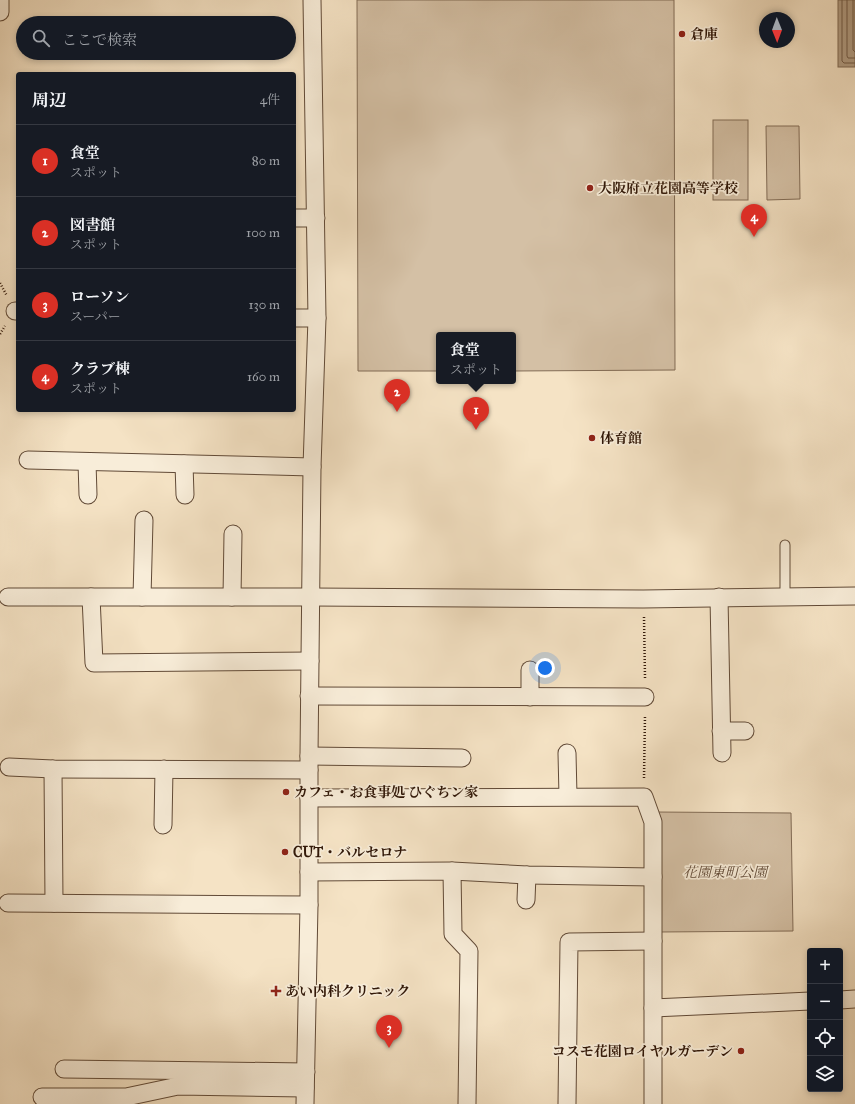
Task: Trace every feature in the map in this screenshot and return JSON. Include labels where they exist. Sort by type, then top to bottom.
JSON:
[{"type":"street","points":[[0,0],[0,12]]},
{"type":"street","points":[[305,1088],[309,905],[309,696],[312,467],[317,318],[312,0]]},
{"type":"street","points":[[296,218],[316,218]]},
{"type":"street","points":[[296,318],[317,318]]},
{"type":"street","points":[[28,460],[312,467]]},
{"type":"street","points":[[87,462],[88,495]]},
{"type":"street","points":[[184,464],[184,495]]},
{"type":"street","points":[[142,597],[144,520]]},
{"type":"street","points":[[232,597],[233,534]]},
{"type":"street","points":[[8,597],[643,599],[855,596]]},
{"type":"street","points":[[91,597],[94,663],[310,661]]},
{"type":"street","points":[[719,597],[722,753]]},
{"type":"street","points":[[530,670],[530,697]]},
{"type":"street","points":[[309,696],[645,697]]},
{"type":"street","points":[[721,731],[745,731]]},
{"type":"street","points":[[567,753],[568,796]]},
{"type":"street","points":[[9,767],[53,769],[164,769],[462,758]]},
{"type":"street","points":[[53,769],[54,903]]},
{"type":"street","points":[[163,825],[164,769]]},
{"type":"street","points":[[309,798],[568,796],[644,797],[652,822],[654,941],[653,1104]]},
{"type":"street","points":[[309,872],[452,872],[653,877]]},
{"type":"street","points":[[452,872],[453,934],[469,951],[466,1104]]},
{"type":"street","points":[[526,875],[526,900]]},
{"type":"street","points":[[8,903],[309,905]]},
{"type":"street","points":[[568,1104],[569,942],[654,941]]},
{"type":"street","points":[[843,1000],[855,999]]},
{"type":"street","points":[[653,1008],[807,1001]]},
{"type":"street","points":[[64,1069],[305,1088]]},
{"type":"street","points":[[42,1097],[126,1097],[178,1086],[305,1088]]},
{"type":"lane","points":[[785,545],[785,596]]},
{"type":"green space","points":[[357,0],[674,0],[675,370],[516,371],[516,332],[436,332],[436,371],[358,371]]},
{"type":"green space","points":[[713,120],[748,120],[748,200],[713,200]]},
{"type":"green space","points":[[766,126],[799,126],[800,199],[767,200]]},
{"type":"green space","name":"花園東町公園","points":[[656,812],[791,813],[793,931],[659,932]]},
{"type":"water","points":[[838,0],[855,0],[855,67],[838,67]]},
{"type":"place","name":"倉庫","points":[[682,34]]},
{"type":"place","name":"大阪府立花園高等学校","points":[[590,188]]},
{"type":"place","name":"クラブ棟","points":[[754,237]]},
{"type":"place","name":"図書館","points":[[397,412]]},
{"type":"place","name":"食堂","points":[[476,430]]},
{"type":"place","name":"体育館","points":[[592,438]]},
{"type":"place","name":"カフェ・お食事処 ひぐちン家","points":[[286,792]]},
{"type":"place","name":"CUT・バルセロナ","points":[[285,852]]},
{"type":"place","name":"あい内科クリニック","points":[[276,991]]},
{"type":"place","name":"ローソン","points":[[389,1048]]},
{"type":"place","name":"コスモ花園ロイヤルガーデン","points":[[741,1051]]}]
